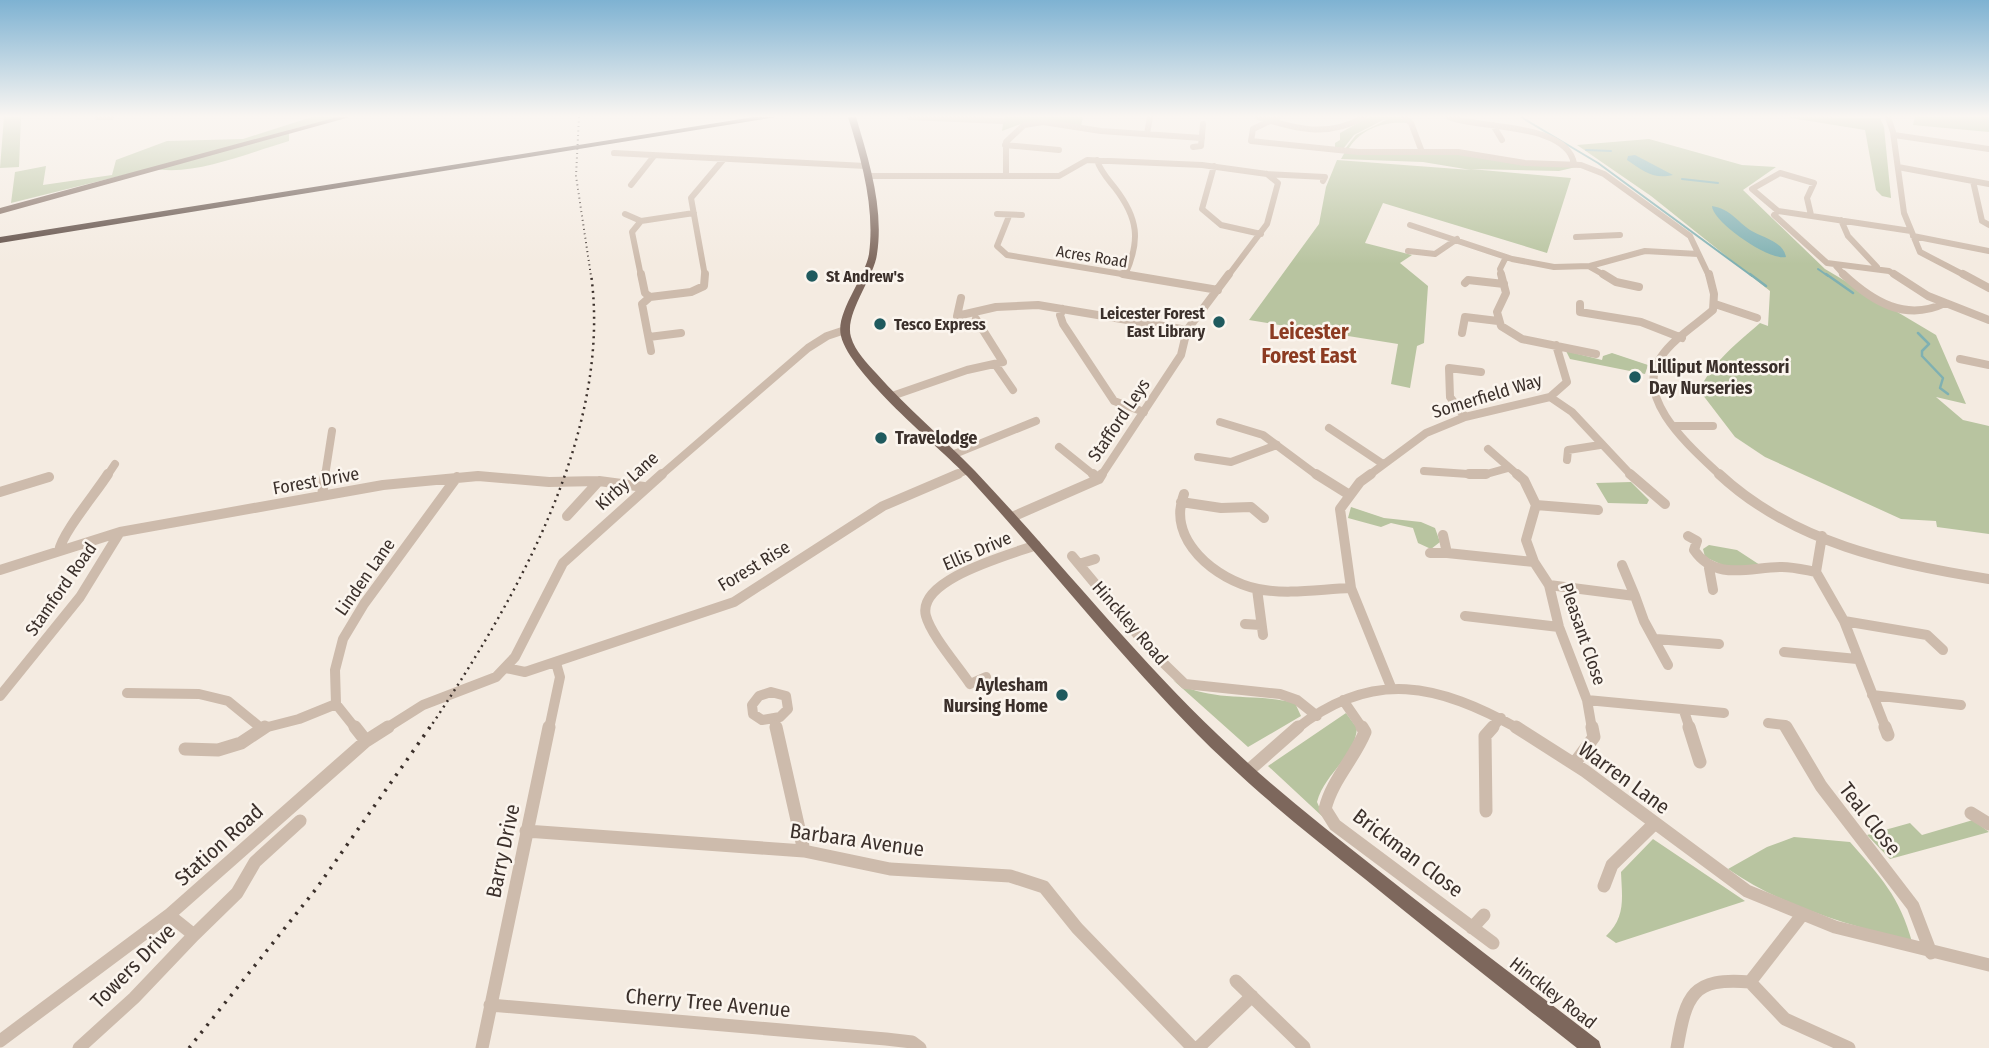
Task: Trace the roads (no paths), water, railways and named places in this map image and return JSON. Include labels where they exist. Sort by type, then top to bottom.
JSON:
[{"type":"highway","points":[[0,232],[442,166]]},
{"type":"highway","points":[[0,240],[397,173]]},
{"type":"main road","points":[[0,211],[166,166]]},
{"type":"main road","points":[[845,330],[847,316],[866,284],[873,256],[874,209],[866,166]]},
{"type":"main road","name":"Hinckley Road","points":[[845,330],[850,346],[892,396],[1012,517],[1134,659],[1247,772],[1433,924],[1592,1048]]},
{"type":"street","points":[[631,185],[646,166]]},
{"type":"street","points":[[651,351],[642,303],[650,297],[691,292],[704,286],[706,281],[691,198],[718,166]]},
{"type":"street","points":[[1006,166],[1006,176]]},
{"type":"street","points":[[868,176],[1059,176],[1074,166]]},
{"type":"street","points":[[1099,166],[1128,205],[1138,230],[1137,250],[1125,275]]},
{"type":"street","points":[[1267,174],[1278,183],[1278,193],[1261,234],[1220,226],[1208,219],[1202,209],[1214,166],[1267,174],[1324,177]]},
{"type":"street","points":[[1580,166],[1604,174],[1690,236],[1698,246],[1698,254],[1714,289],[1715,304],[1657,360],[1651,378],[1659,405],[1703,463],[1777,514],[1822,536],[1887,561],[1989,579]]},
{"type":"street","points":[[1989,184],[1898,167],[1903,210],[1926,257],[1989,288]]},
{"type":"street","points":[[1778,211],[1752,189],[1778,174],[1788,173],[1814,183],[1807,198],[1811,215]]},
{"type":"street","points":[[1973,181],[1982,221],[1989,225]]},
{"type":"street","points":[[1989,251],[1841,220],[1773,212],[1774,216],[1821,260],[1836,266],[1877,268],[1899,275],[1918,290],[1989,320]]},
{"type":"street","points":[[625,214],[641,221],[694,213]]},
{"type":"street","points":[[997,214],[1022,215]]},
{"type":"street","name":"Acres Road","points":[[1009,216],[997,246],[1007,255],[1218,290]]},
{"type":"street","points":[[1841,220],[1846,236],[1872,257],[1877,268]]},
{"type":"street","points":[[641,221],[632,232],[645,293],[650,297]]},
{"type":"street","points":[[1410,225],[1506,257],[1560,267],[1590,267],[1631,247],[1698,254]]},
{"type":"street","points":[[1576,237],[1618,232],[1631,247]]},
{"type":"street","name":"Stafford Leys","points":[[1012,517],[1099,480],[1181,355],[1187,330],[1261,234]]},
{"type":"street","points":[[1408,251],[1420,255],[1442,253],[1457,239]]},
{"type":"street","points":[[1498,321],[1498,309],[1506,293],[1500,269],[1506,257]]},
{"type":"street","points":[[1836,266],[1854,284],[1905,312],[1919,313],[1945,303]]},
{"type":"street","points":[[1590,267],[1616,282],[1639,287]]},
{"type":"street","points":[[1465,280],[1504,284]]},
{"type":"street","points":[[1979,284],[1989,280]]},
{"type":"street","points":[[961,298],[954,314],[957,316],[1016,304],[1063,309],[1187,330]]},
{"type":"street","points":[[1580,304],[1580,312],[1641,322],[1682,338]]},
{"type":"street","points":[[1715,304],[1757,318]]},
{"type":"street","points":[[1063,309],[1060,316],[1063,324],[1114,401],[1144,412]]},
{"type":"street","points":[[1454,315],[1498,321],[1519,338],[1596,354]]},
{"type":"street","points":[[1462,335],[1465,317]]},
{"type":"street","points":[[892,396],[1003,362],[976,319]]},
{"type":"street","name":"Kirby Lane","points":[[506,668],[563,563],[644,487],[799,356],[827,336],[845,330]]},
{"type":"street","points":[[649,337],[671,337],[681,333]]},
{"type":"street","name":"Somerfield Way","points":[[1348,494],[1426,433],[1465,417],[1550,397],[1567,382],[1556,345]]},
{"type":"street","points":[[1960,359],[1989,365]]},
{"type":"street","points":[[995,364],[1013,390]]},
{"type":"street","points":[[1465,417],[1450,397],[1449,368],[1481,372]]},
{"type":"street","points":[[1550,397],[1561,402],[1585,423],[1600,444],[1665,505]]},
{"type":"street","points":[[952,454],[1036,421]]},
{"type":"street","points":[[1220,422],[1236,422],[1256,432],[1348,494],[1340,509],[1340,524],[1351,588],[1391,687]]},
{"type":"street","points":[[1674,426],[1713,426]]},
{"type":"street","points":[[1329,428],[1383,464]]},
{"type":"street","points":[[321,496],[332,431]]},
{"type":"street","points":[[1567,460],[1568,450],[1600,444]]},
{"type":"street","points":[[1198,457],[1228,465],[1241,462],[1277,445]]},
{"type":"street","points":[[1059,447],[1099,480]]},
{"type":"street","points":[[1488,449],[1524,480],[1536,505],[1598,510]]},
{"type":"street","points":[[59,551],[61,540],[81,516],[115,464]]},
{"type":"street","points":[[1424,471],[1483,475],[1507,468]]},
{"type":"street","name":"Forest Rise","points":[[506,668],[525,673],[734,602],[883,506],[967,470]]},
{"type":"street","points":[[0,492],[50,477]]},
{"type":"street","name":"Forest Drive","points":[[0,570],[120,532],[321,496],[457,477],[549,482],[599,481],[644,487]]},
{"type":"street","name":"Linden Lane","points":[[335,704],[335,670],[343,639],[364,604],[457,477]]},
{"type":"street","points":[[567,516],[599,481]]},
{"type":"street","points":[[1264,518],[1251,507],[1221,508],[1183,498],[1179,523],[1192,546],[1222,573],[1256,589],[1351,588]]},
{"type":"street","name":"Pleasant Close","points":[[1536,505],[1528,524],[1526,540],[1534,562],[1549,584],[1559,627],[1587,700],[1594,737],[1574,764]]},
{"type":"street","name":"Stamford Road","points":[[0,696],[52,635],[107,557],[120,532]]},
{"type":"street","points":[[1443,534],[1447,553]]},
{"type":"street","points":[[1688,536],[1698,541],[1694,550],[1699,561],[1709,568],[1739,571],[1781,566],[1816,572]]},
{"type":"street","points":[[1822,536],[1816,572],[1844,621],[1888,734]]},
{"type":"street","name":"Ellis Drive","points":[[986,677],[970,684],[926,618],[924,606],[929,595],[948,580],[1036,545]]},
{"type":"street","points":[[1430,553],[1534,562]]},
{"type":"street","points":[[1095,559],[1076,560],[1152,652],[1185,684],[1280,694],[1297,700],[1317,716]]},
{"type":"street","points":[[1622,565],[1644,621],[1656,639],[1668,666]]},
{"type":"street","points":[[1709,568],[1713,590]]},
{"type":"street","points":[[1549,584],[1635,596]]},
{"type":"street","points":[[1245,624],[1262,630],[1256,589]]},
{"type":"street","points":[[1465,616],[1559,627]]},
{"type":"street","points":[[1844,621],[1936,636],[1943,650]]},
{"type":"street","points":[[1656,639],[1719,644]]},
{"type":"street","points":[[1784,652],[1857,659]]},
{"type":"street","name":"Barry Drive","points":[[482,1048],[560,677],[556,663]]},
{"type":"street","name":"Station Road","points":[[0,1041],[169,915],[366,741],[411,712],[496,677],[506,668]]},
{"type":"street","name":"Warren Lane","points":[[1247,772],[1317,716],[1361,692],[1391,687],[1464,701],[1501,718],[1574,764],[1746,890],[1802,915],[1931,953],[1989,965]]},
{"type":"street","points":[[127,693],[199,694],[228,701],[261,728]]},
{"type":"street","points":[[1872,695],[1961,705]]},
{"type":"street","name":"Brickman Close","points":[[1343,700],[1366,732],[1362,743],[1328,791],[1325,808],[1335,825],[1493,943]]},
{"type":"street","points":[[1587,700],[1684,712],[1724,713]]},
{"type":"street","points":[[185,749],[218,750],[241,743],[261,728],[299,719],[335,704],[366,741]]},
{"type":"street","points":[[1684,712],[1700,762]]},
{"type":"street","points":[[1486,811],[1485,736],[1501,718]]},
{"type":"street","points":[[774,720],[804,851]]},
{"type":"street","name":"Teal Close","points":[[1768,723],[1785,724],[1802,758],[1841,814],[1913,906],[1931,953]]},
{"type":"street","points":[[1971,813],[1989,824]]},
{"type":"street","points":[[194,935],[237,893],[255,862],[300,821]]},
{"type":"street","points":[[1604,886],[1612,865],[1654,824]]},
{"type":"street","name":"Barbara Avenue","points":[[526,831],[804,851],[890,869],[1010,876],[1044,887],[1077,928],[1195,1048]]},
{"type":"street","name":"Towers Drive","points":[[79,1048],[134,999],[194,935],[169,915]]},
{"type":"street","points":[[1472,928],[1484,915]]},
{"type":"street","points":[[1750,982],[1802,915]]},
{"type":"street","points":[[1677,1048],[1684,1006],[1700,985],[1720,978],[1750,982],[1785,1019],[1849,1048]]},
{"type":"street","points":[[1236,981],[1304,1046]]},
{"type":"street","points":[[1195,1048],[1252,996]]},
{"type":"street","name":"Cherry Tree Avenue","points":[[490,1006],[886,1039],[912,1042],[920,1048]]},
{"type":"water","points":[[1636,166],[1656,166],[1673,175],[1659,176]]},
{"type":"water","points":[[1712,206],[1724,210],[1750,230],[1777,244],[1786,257],[1767,253],[1742,239],[1721,221]]},
{"type":"waterway","points":[[1602,166],[1752,276]]},
{"type":"waterway","points":[[1682,179],[1718,183]]},
{"type":"waterway","points":[[1818,269],[1828,276]]},
{"type":"waterway","points":[[1750,274],[1766,286]]},
{"type":"waterway","points":[[1826,274],[1853,293]]},
{"type":"waterway","points":[[1918,333],[1929,344],[1922,351],[1922,356],[1943,378],[1940,388],[1948,394]]},
{"type":"railway","points":[[577,166],[591,276]]},
{"type":"railway","points":[[429,729],[493,627],[523,571],[550,513],[572,454],[587,394],[594,334],[591,274]]},
{"type":"railway","points":[[189,1048],[316,889],[430,727]]},
{"type":"place","name":"St Andrew's","points":[[812,276]]},
{"type":"place","name":"Leicester Forest East Library","points":[[1219,322]]},
{"type":"place","name":"Tesco Express","points":[[880,324]]},
{"type":"place","name":"Lilliput Montessori Day Nurseries","points":[[1635,377]]},
{"type":"place","name":"Travelodge","points":[[881,438]]},
{"type":"place","name":"Aylesham Nursing Home","points":[[1062,695]]},
{"type":"district","name":"Leicester Forest East","points":[[1309,344]]}]
